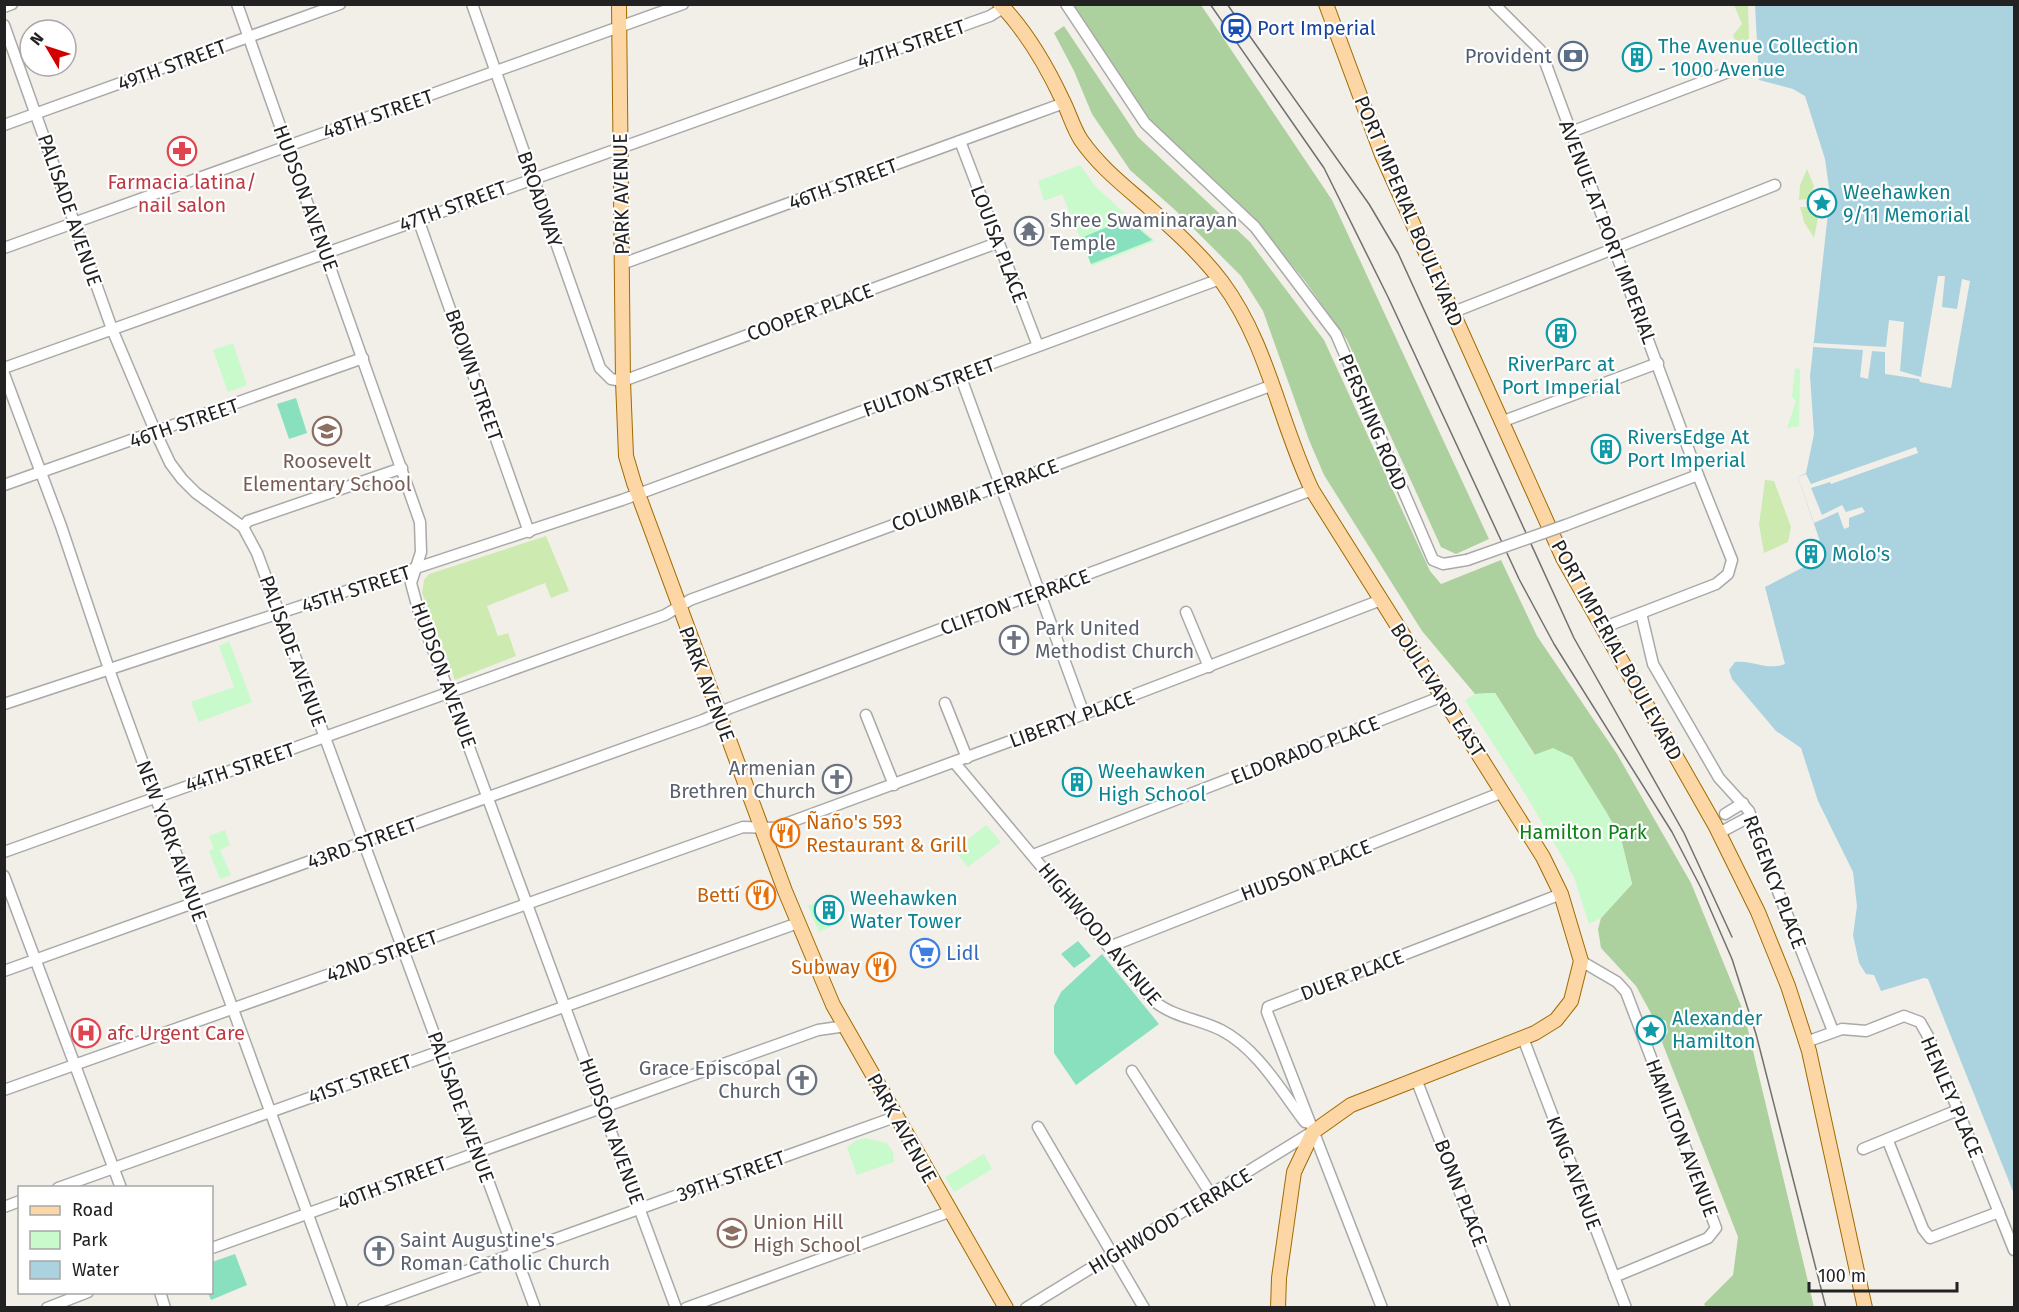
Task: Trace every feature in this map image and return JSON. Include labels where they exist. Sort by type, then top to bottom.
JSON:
[{"type":"main road","name":"PARK AVENUE","points":[[619,4],[623,381],[626,456],[678,607],[798,922],[833,1005],[949,1212],[1006,1308]]},
{"type":"main road","name":"PORT IMPERIAL BOULEVARD","points":[[1326,4],[1382,155],[1450,313],[1563,558],[1719,833],[1758,912],[1788,986],[1806,1042],[1865,1308]]},
{"type":"main road","name":"BOULEVARD EAST","points":[[1001,6],[1034,48],[1080,138],[1101,166],[1147,206],[1220,279],[1243,312],[1273,385],[1300,465],[1312,490],[1543,857],[1561,894],[1581,961]]},
{"type":"main road","points":[[1278,1308],[1279,1278],[1294,1172],[1313,1132],[1351,1105],[1523,1038],[1556,1020],[1571,1001],[1581,961]]},
{"type":"street","points":[[4,7],[12,4]]},
{"type":"street","name":"HUDSON AVENUE","points":[[237,4],[420,522],[421,552],[411,583],[418,609],[676,1308]]},
{"type":"street","name":"49TH STREET","points":[[4,125],[340,4]]},
{"type":"street","name":"BROADWAY","points":[[472,4],[600,368],[611,379],[623,381]]},
{"type":"street","name":"48TH STREET","points":[[4,248],[683,4]]},
{"type":"street","name":"PERSHING ROAD","points":[[1066,4],[1144,123],[1255,227],[1336,334],[1434,560],[1443,564],[1467,560],[1698,475]]},
{"type":"street","name":"AVENUE AT PORT IMPERIAL","points":[[1494,4],[1539,46],[1698,475]]},
{"type":"street","name":"47TH STREET","points":[[4,368],[990,16],[1001,6]]},
{"type":"street","name":"PALISADE AVENUE","points":[[4,25],[112,329],[170,463],[196,493],[243,527],[257,553],[535,1308]]},
{"type":"street","points":[[1571,132],[1731,71]]},
{"type":"street","name":"46TH STREET","points":[[622,264],[1064,103]]},
{"type":"street","name":"LOUISA PLACE","points":[[960,141],[1038,346]]},
{"type":"street","points":[[1450,313],[1775,186]]},
{"type":"street","name":"BROWN STREET","points":[[418,219],[529,532]]},
{"type":"street","name":"COOPER PLACE","points":[[623,381],[997,243]]},
{"type":"street","name":"FULTON STREET","points":[[638,495],[1220,279]]},
{"type":"street","name":"46TH STREET","points":[[4,485],[363,358]]},
{"type":"street","points":[[1501,422],[1658,363]]},
{"type":"street","name":"NEW YORK AVENUE","points":[[4,374],[109,670],[342,1308]]},
{"type":"street","points":[[960,375],[1084,714]]},
{"type":"street","name":"COLUMBIA TERRACE","points":[[678,607],[690,600],[1273,385]]},
{"type":"street","points":[[243,527],[248,521],[258,517],[402,468]]},
{"type":"street","points":[[1602,627],[1716,584],[1728,574],[1732,560],[1698,475]]},
{"type":"street","name":"CLIFTON TERRACE","points":[[719,714],[1312,490]]},
{"type":"street","name":"45TH STREET","points":[[4,704],[638,495]]},
{"type":"street","name":"LIBERTY PLACE","points":[[761,826],[774,828],[894,785],[1381,600]]},
{"type":"street","name":"44TH STREET","points":[[4,852],[665,615],[678,607]]},
{"type":"street","points":[[1186,612],[1209,667]]},
{"type":"street","name":"REGENCY PLACE","points":[[1641,613],[1653,664],[1719,778],[1743,803],[1751,816],[1757,837],[1833,1031]]},
{"type":"street","name":"ELDORADO PLACE","points":[[1033,855],[1443,696]]},
{"type":"street","points":[[945,703],[967,758]]},
{"type":"street","name":"43RD STREET","points":[[4,971],[719,714]]},
{"type":"street","points":[[866,715],[894,785]]},
{"type":"street","name":"HIGHWOOD AVENUE","points":[[954,762],[1163,1009],[1222,1030],[1245,1047],[1313,1132]]},
{"type":"street","name":"HUDSON PLACE","points":[[1109,947],[1503,792]]},
{"type":"street","points":[[1725,814],[1743,803]]},
{"type":"street","points":[[1719,833],[1751,816]]},
{"type":"street","name":"42ND STREET","points":[[4,1090],[743,827],[761,826]]},
{"type":"street","points":[[4,876],[9,899],[38,960],[121,1186]]},
{"type":"street","name":"DUER PLACE","points":[[1313,1132],[1267,1012],[1268,1007],[1561,894]]},
{"type":"street","name":"41ST STREET","points":[[63,1186],[798,922]]},
{"type":"street","name":"HAMILTON AVENUE","points":[[1581,961],[1617,982],[1626,992],[1716,1228],[1708,1238],[1614,1277]]},
{"type":"street","name":"HENLEY PLACE","points":[[1806,1042],[1842,1029],[1866,1031],[1904,1016],[1920,1022],[1929,1038],[2014,1250]]},
{"type":"street","name":"40TH STREET","points":[[213,1248],[818,1030],[846,1026]]},
{"type":"street","name":"KING AVENUE","points":[[1523,1038],[1626,1308]]},
{"type":"street","points":[[1132,1071],[1212,1196]]},
{"type":"street","name":"BONN PLACE","points":[[1416,1079],[1505,1308]]},
{"type":"street","points":[[1863,1149],[1888,1141],[1958,1110]]},
{"type":"street","name":"39TH STREET","points":[[363,1308],[895,1117]]},
{"type":"street","points":[[1038,1127],[1144,1308]]},
{"type":"street","points":[[1313,1132],[1382,1308]]},
{"type":"street","name":"HIGHWOOD TERRACE","points":[[1026,1308],[1313,1132]]},
{"type":"street","points":[[1888,1141],[1923,1229],[1930,1238],[1999,1212]]},
{"type":"street","points":[[686,1308],[949,1212]]},
{"type":"street","points":[[47,1308],[85,1294]]},
{"type":"green space","points":[[1074,5],[1201,5],[1332,200],[1489,539],[1456,554],[1441,547],[1347,340],[1305,281],[1252,216],[1159,131],[1135,100]]},
{"type":"green space","points":[[1734,5],[1748,5],[1749,38],[1739,52],[1733,35],[1742,24]]},
{"type":"green space","points":[[1064,26],[1138,137],[1250,242],[1324,340],[1430,571],[1441,584],[1501,560],[1537,636],[1617,754],[1691,883],[1744,1013],[1814,1307],[1706,1307],[1704,1304],[1733,1275],[1738,1237],[1662,1042],[1668,1032],[1666,1021],[1653,1017],[1636,986],[1601,948],[1598,929],[1601,918],[1632,884],[1621,839],[1572,757],[1535,755],[1495,693],[1475,694],[1422,631],[1324,475],[1309,440],[1263,311],[1241,276],[1175,210],[1130,170],[1092,114],[1074,71],[1054,33]]},
{"type":"green space","points":[[1080,165],[1096,187],[1155,241],[1092,266],[1062,194],[1044,201],[1038,181]]},
{"type":"green space","points":[[1807,169],[1814,186],[1809,199],[1799,200],[1800,185]]},
{"type":"green space","points":[[1800,207],[1810,207],[1818,218],[1814,238],[1804,222]]},
{"type":"green space","points":[[1127,219],[1152,240],[1091,264],[1081,238]]},
{"type":"green space","points":[[233,343],[247,385],[228,392],[213,350]]},
{"type":"green space","points":[[1795,368],[1800,369],[1799,426],[1787,428],[1796,401],[1792,397]]},
{"type":"green space","points":[[296,398],[307,433],[289,439],[277,404]]},
{"type":"green space","points":[[1765,480],[1774,481],[1791,527],[1788,542],[1764,553],[1759,525]]},
{"type":"green space","points":[[546,536],[569,591],[551,598],[545,583],[487,606],[498,636],[508,633],[516,656],[455,680],[422,593],[424,580],[429,574]]},
{"type":"green space","points":[[229,641],[252,702],[199,722],[191,702],[234,687],[219,646]]},
{"type":"green space","name":"Hamilton Park","points":[[1495,693],[1534,755],[1553,748],[1572,757],[1621,839],[1632,884],[1601,918],[1589,924],[1574,877],[1527,797],[1465,700],[1475,694]]},
{"type":"green space","points":[[986,825],[1001,842],[968,867],[954,850]]},
{"type":"green space","points":[[225,830],[230,845],[220,850],[231,875],[220,879],[209,851],[214,849],[209,836]]},
{"type":"green space","points":[[831,896],[833,899],[818,905],[825,921],[840,916],[842,921],[819,932],[808,906]]},
{"type":"green space","points":[[1078,941],[1091,956],[1074,968],[1061,954]]},
{"type":"green space","points":[[1102,954],[1159,1024],[1076,1085],[1054,1053],[1054,1006],[1061,992]]},
{"type":"green space","points":[[865,1138],[887,1143],[893,1152],[894,1162],[857,1175],[847,1148],[855,1141]]},
{"type":"green space","points":[[984,1154],[992,1169],[954,1192],[945,1177]]},
{"type":"green space","points":[[235,1254],[247,1285],[211,1300],[208,1294],[213,1294],[213,1262]]},
{"type":"water","points":[[1755,5],[2014,5],[2014,1194],[1928,979],[1924,978],[1881,991],[1874,975],[1866,974],[1859,963],[1853,935],[1857,906],[1853,872],[1818,801],[1801,748],[1776,731],[1732,679],[1729,670],[1735,662],[1766,666],[1785,664],[1765,587],[1825,556],[1798,477],[1806,473],[1814,434],[1810,376],[1830,195],[1825,159],[1805,96],[1793,89],[1759,80]]},
{"type":"pier","points":[[1938,276],[1945,276],[1942,307],[1957,309],[1962,279],[1970,281],[1951,388],[1920,382],[1919,379],[1885,374],[1885,352],[1872,351],[1868,379],[1860,377],[1863,350],[1813,347],[1814,343],[1886,347],[1889,320],[1904,322],[1900,371],[1921,377]]},
{"type":"pier","points":[[1916,447],[1918,453],[1831,484],[1830,482],[1811,488],[1822,515],[1842,505],[1846,512],[1862,507],[1865,512],[1849,518],[1849,527],[1844,529],[1838,512],[1814,523],[1798,477],[1806,474],[1811,484]]},
{"type":"tram line","points":[[1210,4],[1324,168],[1388,297],[1519,579],[1554,644],[1672,832],[1701,888],[1732,959],[1756,1034],[1826,1308]]},
{"type":"tram line","points":[[1227,4],[1369,204],[1398,253],[1574,638],[1684,833],[1732,937]]},
{"type":"place","name":"Port Imperial","points":[[1236,28]]},
{"type":"place","name":"Provident","points":[[1573,56]]},
{"type":"place","name":"The Avenue Collection - 1000 Avenue","points":[[1637,57]]},
{"type":"place","name":"Farmacia latina/ nail salon","points":[[182,151]]},
{"type":"place","name":"Weehawken 9/11 Memorial","points":[[1822,203]]},
{"type":"place","name":"Shree Swaminarayan Temple","points":[[1029,231]]},
{"type":"place","name":"RiverParc at Port Imperial","points":[[1561,333]]},
{"type":"place","name":"Roosevelt Elementary School","points":[[327,431]]},
{"type":"place","name":"RiversEdge At Port Imperial","points":[[1606,449]]},
{"type":"place","name":"Molo's","points":[[1811,554]]},
{"type":"place","name":"Park United Methodist Church","points":[[1014,640]]},
{"type":"place","name":"Armenian Brethren Church","points":[[837,779]]},
{"type":"place","name":"Weehawken High School","points":[[1077,782]]},
{"type":"place","name":"Ñaño's 593 Restaurant & Grill","points":[[785,833]]},
{"type":"place","name":"Bettí","points":[[761,895]]},
{"type":"place","name":"Weehawken Water Tower","points":[[829,910]]},
{"type":"place","name":"Lidl","points":[[925,953]]},
{"type":"place","name":"Subway","points":[[881,967]]},
{"type":"place","name":"Alexander Hamilton","points":[[1651,1030]]},
{"type":"place","name":"afc Urgent Care","points":[[86,1033]]},
{"type":"place","name":"Grace Episcopal Church","points":[[802,1080]]},
{"type":"place","name":"Union Hill High School","points":[[732,1233]]},
{"type":"place","name":"Saint Augustine's Roman Catholic Church","points":[[379,1251]]}]
